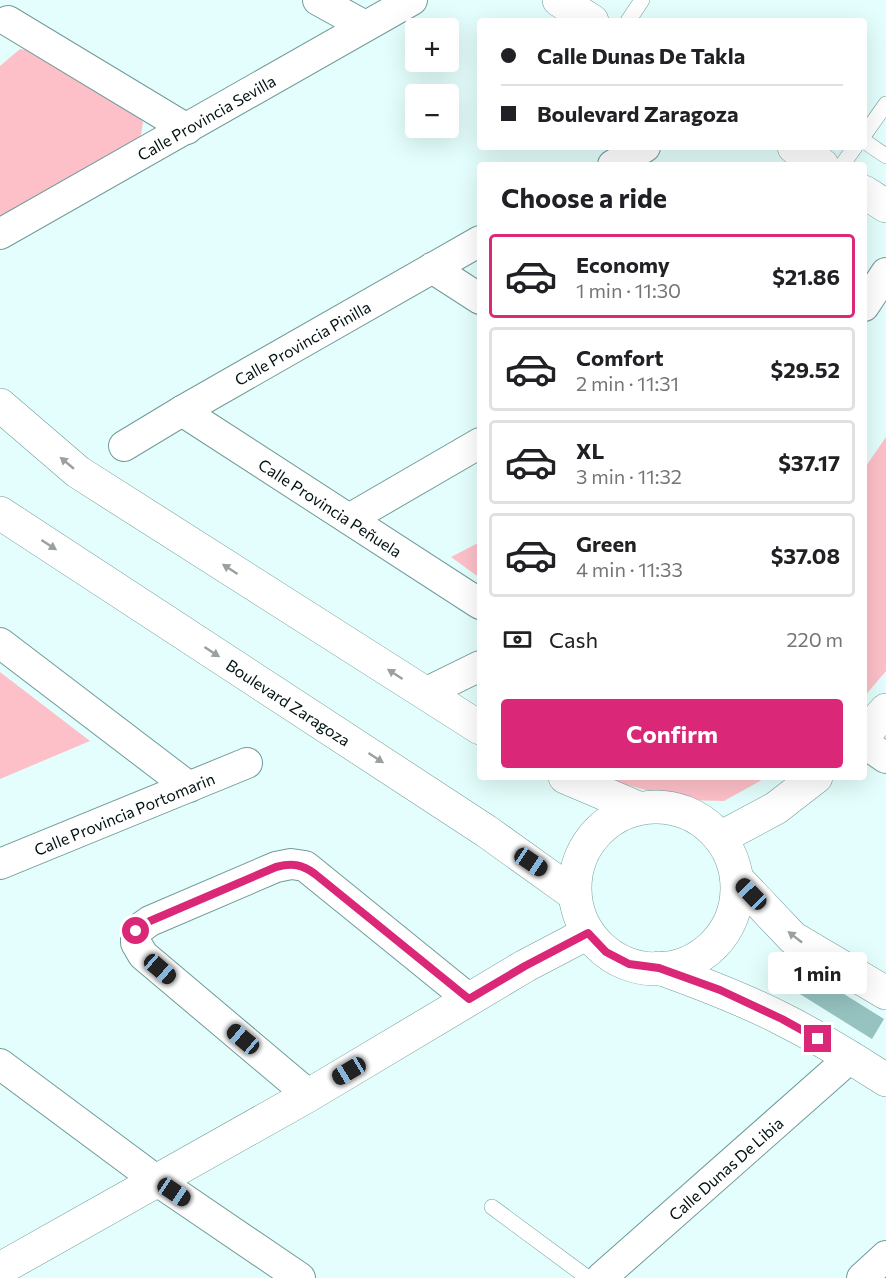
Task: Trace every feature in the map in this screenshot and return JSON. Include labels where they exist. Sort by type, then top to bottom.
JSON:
[{"type":"main road","points":[[559,0],[587,18]]},
{"type":"main road","points":[[799,150],[817,162]]},
{"type":"main road","points":[[867,194],[886,206]]},
{"type":"main road","points":[[0,405],[78,472],[477,726]]},
{"type":"main road","name":"Boulevard Zaragoza","points":[[1,515],[486,831],[574,894]]},
{"type":"main road","points":[[867,732],[886,710]]},
{"type":"main road","points":[[572,780],[638,808]]},
{"type":"main road","points":[[720,838],[768,812],[809,784]]},
{"type":"main road","points":[[659,968],[682,965],[706,951],[725,931],[735,906],[737,879],[732,859],[720,838],[703,821],[672,808],[638,808],[612,819],[591,838],[579,862],[574,894],[588,933],[606,952],[629,964],[659,968],[720,990],[782,1019],[851,1057],[886,1080]]},
{"type":"main road","points":[[737,879],[793,938],[886,993]]},
{"type":"main road","points":[[0,1269],[309,1095],[469,999],[588,933]]},
{"type":"street","points":[[318,0],[365,26]]},
{"type":"street","name":"Calle Provincia Sevilla","points":[[0,234],[412,0]]},
{"type":"street","points":[[10,18],[187,129]]},
{"type":"street","points":[[618,162],[640,150]]},
{"type":"street","name":"Calle Provincia Pinilla","points":[[124,446],[477,243]]},
{"type":"street","points":[[432,268],[477,297]]},
{"type":"street","points":[[867,302],[886,273]]},
{"type":"street","name":"Calle Provincia Peñuela","points":[[182,411],[477,602]]},
{"type":"street","points":[[349,519],[477,445]]},
{"type":"street","points":[[0,643],[189,787]]},
{"type":"street","points":[[424,693],[477,667]]},
{"type":"street","points":[[867,745],[886,758]]},
{"type":"street","name":"Calle Provincia Portomarin","points":[[0,864],[247,764]]},
{"type":"street","points":[[309,1095],[143,955],[136,943],[136,931],[150,921],[276,867],[291,864],[305,866],[469,999]]},
{"type":"street","name":"Calle Dunas De Libia","points":[[601,1278],[851,1057]]},
{"type":"street","points":[[0,1064],[156,1180],[300,1278]]},
{"type":"street","points":[[861,1278],[886,1256]]},
{"type":"lane","points":[[630,18],[642,0]]},
{"type":"lane","points":[[867,131],[886,104]]},
{"type":"lane","points":[[867,143],[886,156]]},
{"type":"lane","points":[[492,1207],[588,1278]]},
{"type":"shaded area","points":[[20,49],[31,51],[130,105],[143,122],[141,135],[132,149],[0,218],[0,66]]},
{"type":"shaded area","points":[[886,437],[886,671],[867,693],[867,465]]},
{"type":"shaded area","points":[[477,544],[477,576],[451,557]]},
{"type":"shaded area","points":[[0,672],[90,741],[0,779]]},
{"type":"shaded area","points":[[608,780],[762,780],[724,801],[684,800]]},
{"type":"building","points":[[799,966],[884,1019],[872,1039],[787,986]]},
{"type":"route","points":[[136,931],[150,921],[276,867],[291,864],[305,866],[469,999],[588,933],[606,952],[629,964],[659,968],[720,990],[818,1039]]}]
